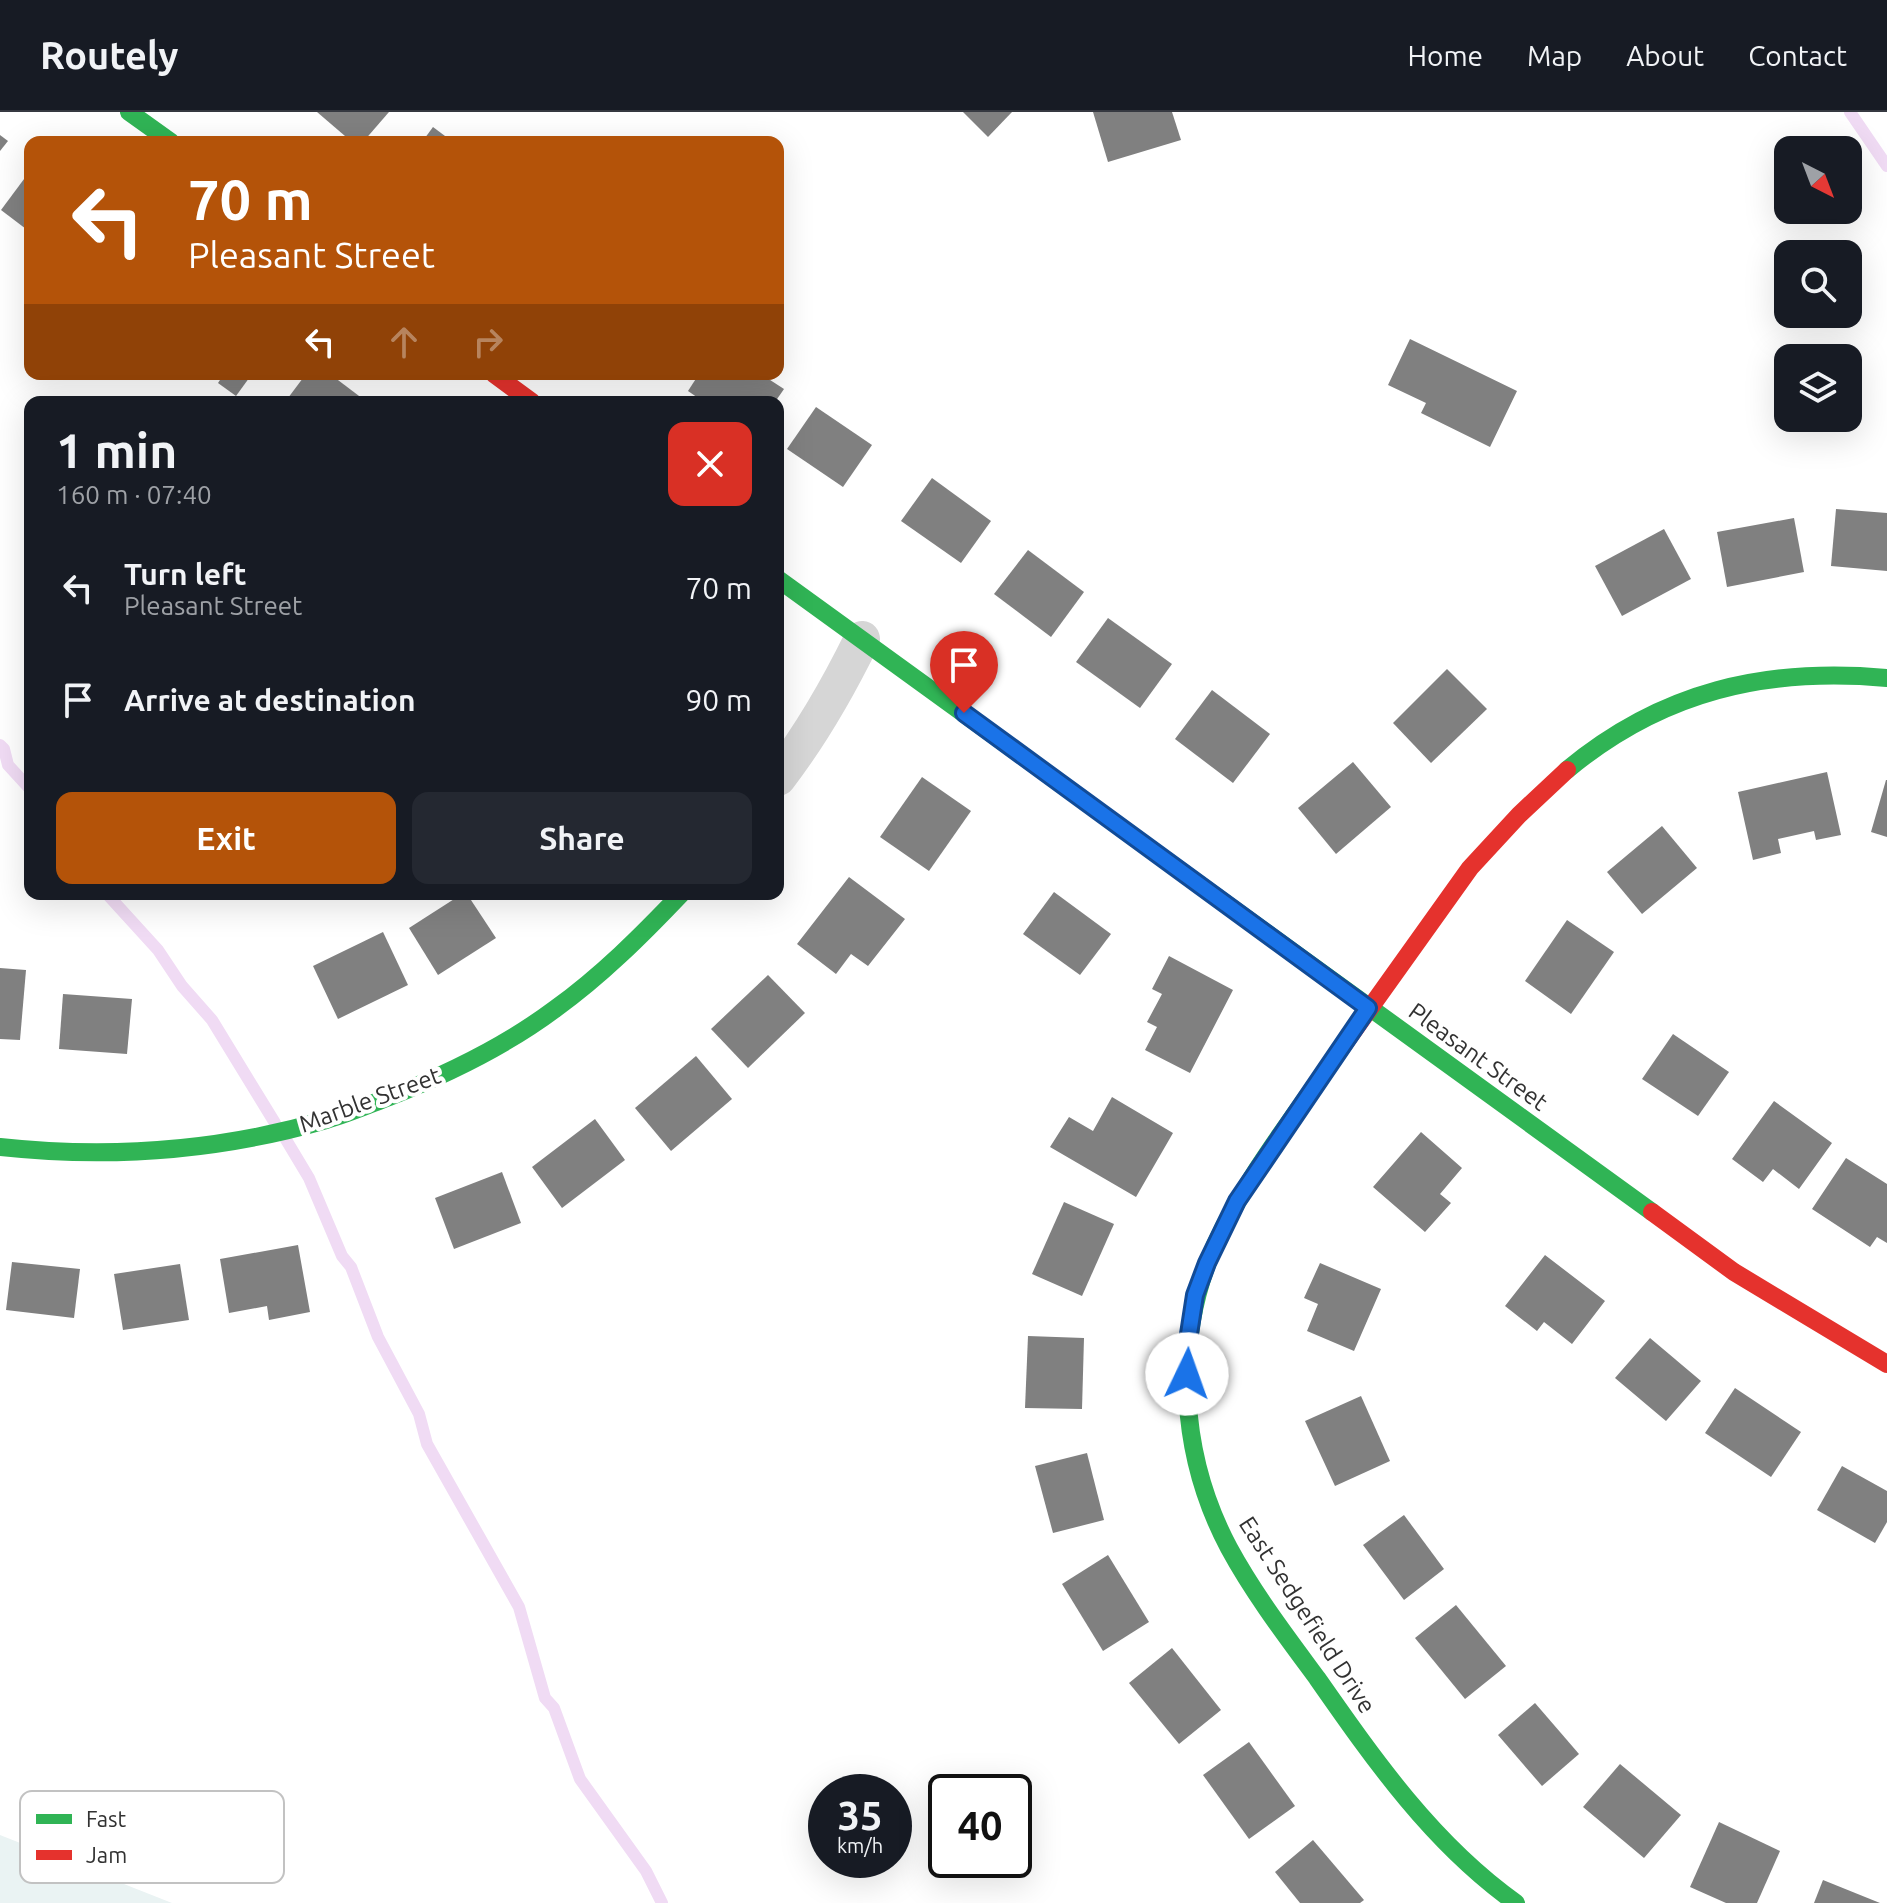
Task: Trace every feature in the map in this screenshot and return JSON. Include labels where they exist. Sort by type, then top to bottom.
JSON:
[{"type":"street","points":[[129,112],[163,136]]},
{"type":"street","points":[[502,380],[524,396]]},
{"type":"street","name":"Pleasant Street","points":[[784,583],[1734,1272],[1887,1364]]},
{"type":"street","points":[[784,771],[839,686],[862,639]]},
{"type":"street","name":"East Sedgefield Drive","points":[[1516,1903],[1477,1874],[1412,1806],[1290,1641],[1231,1552],[1209,1505],[1195,1455],[1187,1401],[1187,1347],[1195,1295],[1237,1201],[1368,1008],[1472,866],[1532,802],[1586,755],[1629,726],[1676,703],[1727,687],[1797,675],[1849,673],[1887,678]]},
{"type":"street","name":"Marble Street","points":[[0,1147],[34,1152],[121,1154],[191,1148],[269,1135],[329,1119],[428,1082],[491,1051],[564,1003],[644,933],[675,900]]},
{"type":"shaded area","points":[[0,1835],[20,1843],[20,1883],[121,1883],[172,1903],[0,1903]]},
{"type":"building","points":[[317,112],[389,112],[368,136],[345,136]]},
{"type":"building","points":[[963,112],[1012,112],[988,137]]},
{"type":"building","points":[[1093,112],[1172,112],[1181,140],[1108,162]]},
{"type":"building","points":[[433,127],[445,136],[426,136]]},
{"type":"building","points":[[0,135],[8,141],[0,151]]},
{"type":"building","points":[[24,179],[24,227],[1,210]]},
{"type":"building","points":[[1410,339],[1517,391],[1490,447],[1421,413],[1426,403],[1388,385]]},
{"type":"building","points":[[220,380],[248,380],[236,396],[218,383]]},
{"type":"building","points":[[302,380],[338,380],[359,396],[290,396]]},
{"type":"building","points":[[695,380],[770,380],[784,389],[779,396],[695,396],[688,391]]},
{"type":"building","points":[[816,407],[872,445],[843,487],[787,449]]},
{"type":"building","points":[[932,478],[991,521],[961,563],[901,521]]},
{"type":"building","points":[[1836,509],[1887,513],[1887,571],[1831,566]]},
{"type":"building","points":[[1794,518],[1804,572],[1727,587],[1717,532]]},
{"type":"building","points":[[1664,529],[1691,579],[1622,616],[1595,566]]},
{"type":"building","points":[[1028,550],[1084,592],[1051,637],[994,594]]},
{"type":"building","points":[[1108,618],[1172,664],[1140,708],[1076,662]]},
{"type":"building","points":[[1447,669],[1487,709],[1431,763],[1393,723]]},
{"type":"building","points":[[1212,690],[1270,734],[1233,783],[1175,739]]},
{"type":"building","points":[[1353,762],[1391,807],[1336,854],[1298,808]]},
{"type":"building","points":[[1827,772],[1841,835],[1816,840],[1814,831],[1778,839],[1781,853],[1753,860],[1738,792]]},
{"type":"building","points":[[922,777],[971,811],[929,871],[880,837]]},
{"type":"building","points":[[1887,780],[1887,837],[1871,832]]},
{"type":"building","points":[[1662,826],[1697,868],[1642,914],[1607,872]]},
{"type":"building","points":[[849,877],[905,919],[868,966],[851,954],[836,974],[797,944]]},
{"type":"building","points":[[1054,892],[1111,934],[1080,975],[1023,934]]},
{"type":"building","points":[[453,900],[471,900],[496,938],[438,975],[409,928]]},
{"type":"building","points":[[1567,920],[1614,952],[1571,1014],[1525,981]]},
{"type":"building","points":[[383,932],[408,985],[338,1019],[313,966]]},
{"type":"building","points":[[1169,956],[1233,990],[1190,1073],[1145,1050],[1157,1027],[1147,1022],[1162,994],[1152,989]]},
{"type":"building","points":[[0,968],[26,970],[20,1040],[0,1039]]},
{"type":"building","points":[[768,975],[805,1013],[748,1068],[711,1029]]},
{"type":"building","points":[[63,994],[132,999],[127,1054],[59,1049]]},
{"type":"building","points":[[1673,1034],[1729,1072],[1698,1116],[1642,1079]]},
{"type":"building","points":[[696,1056],[732,1099],[671,1151],[635,1108]]},
{"type":"building","points":[[1112,1097],[1173,1133],[1136,1197],[1050,1147],[1069,1117],[1093,1131]]},
{"type":"building","points":[[1774,1101],[1832,1143],[1799,1189],[1773,1169],[1763,1182],[1732,1159]]},
{"type":"building","points":[[595,1119],[625,1160],[562,1208],[532,1167]]},
{"type":"building","points":[[1421,1132],[1462,1168],[1440,1194],[1451,1203],[1425,1232],[1373,1187]]},
{"type":"building","points":[[1846,1158],[1887,1184],[1887,1243],[1877,1237],[1870,1247],[1812,1209]]},
{"type":"building","points":[[502,1172],[521,1223],[454,1249],[435,1198]]},
{"type":"building","points":[[1064,1202],[1114,1224],[1082,1296],[1032,1274]]},
{"type":"building","points":[[298,1245],[310,1312],[269,1320],[267,1306],[229,1313],[220,1259]]},
{"type":"building","points":[[1545,1255],[1605,1301],[1572,1344],[1544,1322],[1537,1331],[1505,1306]]},
{"type":"building","points":[[12,1262],[80,1269],[74,1318],[6,1310]]},
{"type":"building","points":[[1320,1263],[1381,1289],[1354,1351],[1307,1331],[1318,1304],[1304,1298]]},
{"type":"building","points":[[180,1264],[189,1320],[123,1330],[114,1274]]},
{"type":"building","points":[[1028,1336],[1084,1338],[1082,1409],[1025,1408]]},
{"type":"building","points":[[1650,1338],[1701,1381],[1666,1421],[1615,1378]]},
{"type":"building","points":[[1735,1388],[1801,1432],[1771,1477],[1705,1433]]},
{"type":"building","points":[[1361,1396],[1390,1461],[1335,1486],[1305,1421]]},
{"type":"building","points":[[1087,1453],[1104,1520],[1053,1533],[1035,1466]]},
{"type":"building","points":[[1842,1466],[1887,1491],[1887,1522],[1875,1543],[1817,1510]]},
{"type":"building","points":[[1404,1515],[1444,1569],[1404,1600],[1363,1545]]},
{"type":"building","points":[[1108,1555],[1149,1622],[1103,1651],[1062,1584]]},
{"type":"building","points":[[1456,1605],[1506,1666],[1465,1699],[1415,1638]]},
{"type":"building","points":[[1172,1648],[1221,1710],[1179,1744],[1129,1683]]},
{"type":"building","points":[[1535,1703],[1579,1754],[1542,1786],[1498,1735]]},
{"type":"building","points":[[1249,1742],[1295,1806],[1249,1839],[1203,1775]]},
{"type":"building","points":[[1620,1764],[1681,1815],[1644,1858],[1583,1807]]},
{"type":"building","points":[[1719,1822],[1780,1851],[1757,1903],[1726,1903],[1690,1887]]},
{"type":"building","points":[[1313,1840],[1364,1900],[1360,1903],[1300,1903],[1275,1872]]},
{"type":"building","points":[[1823,1880],[1880,1903],[1814,1903]]},
{"type":"waterway","points":[[1850,112],[1887,166]]},
{"type":"waterway","points":[[0,745],[8,765],[24,782]]},
{"type":"waterway","points":[[112,900],[158,950],[182,986],[212,1020],[275,1123]]},
{"type":"waterway","points":[[285,1138],[309,1178],[342,1256],[351,1267],[378,1337],[419,1414],[427,1444],[519,1607],[545,1698],[554,1708],[580,1779],[646,1871],[662,1903]]},
{"type":"traffic: fast","points":[[129,112],[163,136]]},
{"type":"traffic: fast","points":[[784,583],[1652,1212]]},
{"type":"traffic: fast","points":[[1567,770],[1640,721],[1678,703],[1717,690],[1758,681],[1799,677],[1887,678]]},
{"type":"traffic: fast","points":[[0,1147],[82,1152],[164,1150],[286,1131],[350,1112],[454,1069],[536,1023],[605,969],[675,900]]},
{"type":"traffic: fast","points":[[1335,1057],[1287,1125],[1227,1220],[1201,1282],[1192,1320],[1188,1359],[1192,1437],[1200,1475],[1213,1513],[1239,1565],[1361,1740],[1432,1828],[1458,1855],[1516,1903]]},
{"type":"traffic: jam","points":[[502,380],[524,396]]},
{"type":"traffic: jam","points":[[1335,1057],[1470,868],[1519,815],[1567,770]]},
{"type":"traffic: jam","points":[[1652,1212],[1734,1272],[1887,1364]]},
{"type":"route","points":[[964,713],[1368,1008],[1237,1201],[1195,1295],[1187,1347],[1187,1374]]}]
